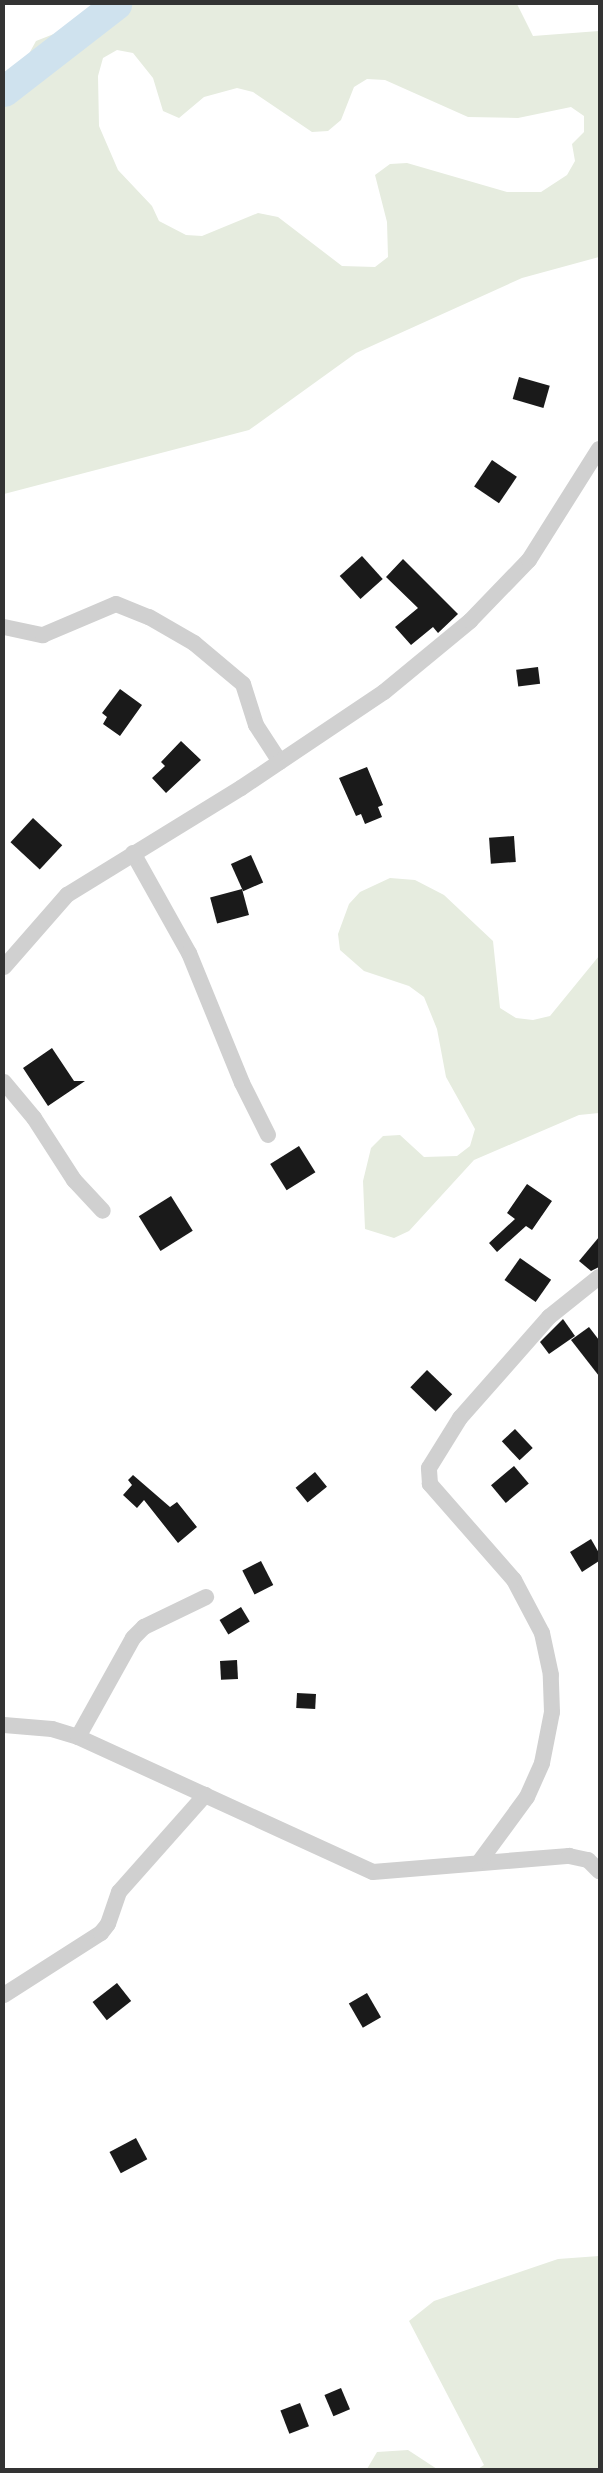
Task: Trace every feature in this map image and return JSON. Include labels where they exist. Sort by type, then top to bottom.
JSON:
[{"type":"street","points":[[4,967],[67,895],[280,762],[384,692],[470,621],[528,560],[598,453]]},
{"type":"street","points":[[4,627],[43,635],[116,604],[149,617],[194,643],[243,684],[256,725],[280,762]]},
{"type":"street","points":[[134,852],[189,953],[242,1083],[268,1135]]},
{"type":"street","points":[[4,1082],[34,1118],[74,1180],[103,1211]]},
{"type":"street","points":[[480,1861],[527,1797],[542,1763],[552,1712],[551,1675],[542,1633],[514,1580],[430,1484],[429,1468],[460,1418],[549,1317],[599,1277]]},
{"type":"street","points":[[78,1737],[134,1638],[144,1627],[206,1597]]},
{"type":"street","points":[[4,1725],[52,1729],[78,1737],[374,1872],[480,1861],[569,1856],[588,1860],[599,1871]]},
{"type":"street","points":[[4,1995],[101,1933],[108,1924],[119,1892],[205,1795]]},
{"type":"shaded area","points":[[130,4],[517,4],[533,36],[599,31],[599,257],[522,278],[356,353],[249,430],[4,494],[4,99],[36,41]],"holes":[[[117,50],[133,53],[153,78],[163,111],[179,118],[204,97],[237,88],[253,92],[312,132],[328,131],[341,120],[354,87],[367,79],[385,80],[468,117],[518,118],[571,107],[584,116],[584,132],[572,144],[575,161],[567,175],[541,192],[507,192],[407,163],[390,164],[375,175],[387,222],[388,257],[375,267],[342,266],[278,217],[258,213],[202,236],[186,235],[159,221],[152,206],[118,170],[99,126],[98,76],[103,58]]]},
{"type":"shaded area","points":[[390,878],[415,880],[444,895],[493,941],[500,1008],[516,1018],[533,1020],[550,1016],[599,956],[599,1113],[579,1115],[474,1160],[409,1231],[394,1238],[365,1229],[363,1181],[371,1148],[383,1136],[400,1135],[424,1157],[457,1156],[470,1146],[475,1129],[446,1077],[437,1029],[424,997],[409,986],[364,971],[340,950],[338,934],[349,904],[360,892]]},
{"type":"shaded area","points":[[599,2256],[599,2469],[478,2469],[484,2465],[409,2321],[434,2301],[558,2259]]},
{"type":"shaded area","points":[[408,2450],[437,2469],[367,2469],[377,2452]]},
{"type":"building","points":[[519,377],[550,386],[543,408],[513,399]]},
{"type":"building","points":[[492,460],[517,477],[499,503],[474,487]]},
{"type":"building","points":[[362,556],[383,579],[360,599],[340,576]]},
{"type":"building","points":[[403,559],[458,614],[438,633],[433,627],[411,645],[395,627],[418,608],[386,577]]},
{"type":"building","points":[[538,667],[540,684],[518,687],[516,670]]},
{"type":"building","points":[[120,689],[142,705],[120,736],[103,724],[107,717],[102,713]]},
{"type":"building","points":[[181,741],[201,760],[166,793],[152,778],[165,766],[161,762]]},
{"type":"building","points":[[367,767],[383,805],[378,807],[382,817],[365,824],[361,814],[356,816],[339,778]]},
{"type":"building","points":[[33,818],[62,845],[40,869],[10,842]]},
{"type":"building","points":[[514,836],[516,862],[491,864],[489,838]]},
{"type":"building","points":[[251,855],[263,882],[243,891],[231,864]]},
{"type":"building","points":[[242,889],[249,915],[217,924],[210,898]]},
{"type":"building","points":[[52,1048],[74,1081],[85,1081],[48,1106],[23,1068]]},
{"type":"building","points":[[299,1146],[315,1172],[287,1190],[270,1164]]},
{"type":"building","points":[[527,1184],[552,1201],[532,1230],[526,1226],[497,1252],[489,1243],[515,1219],[507,1213]]},
{"type":"building","points":[[171,1196],[193,1231],[161,1251],[139,1216]]},
{"type":"building","points":[[599,1237],[599,1267],[591,1271],[579,1261]]},
{"type":"building","points":[[520,1258],[551,1280],[536,1302],[505,1280]]},
{"type":"building","points":[[563,1319],[575,1336],[549,1354],[540,1342]]},
{"type":"building","points":[[589,1327],[599,1340],[599,1376],[571,1340]]},
{"type":"building","points":[[427,1370],[452,1394],[436,1412],[410,1387]]},
{"type":"building","points":[[515,1429],[533,1448],[520,1460],[502,1441]]},
{"type":"building","points":[[514,1466],[529,1484],[506,1503],[491,1485]]},
{"type":"building","points":[[315,1472],[327,1487],[308,1502],[296,1488]]},
{"type":"building","points":[[133,1475],[170,1507],[177,1502],[197,1527],[178,1543],[144,1500],[137,1508],[123,1495],[132,1485],[128,1480]]},
{"type":"building","points":[[591,1539],[599,1553],[599,1561],[582,1572],[570,1552]]},
{"type":"building","points":[[261,1561],[273,1585],[255,1595],[242,1571]]},
{"type":"building","points":[[241,1607],[250,1622],[228,1634],[220,1620]]},
{"type":"building","points":[[237,1660],[238,1679],[221,1680],[220,1661]]},
{"type":"building","points":[[297,1693],[316,1694],[315,1709],[296,1708]]},
{"type":"building","points":[[117,1983],[131,2001],[107,2020],[93,2002]]},
{"type":"building","points":[[367,1993],[381,2017],[363,2028],[349,2004]]},
{"type":"building","points":[[136,2138],[147,2159],[121,2173],[110,2152]]},
{"type":"building","points":[[341,2388],[350,2409],[333,2416],[324,2395]]},
{"type":"building","points":[[300,2403],[309,2426],[289,2434],[280,2411]]},
{"type":"waterway","points":[[4,91],[116,4]]}]
